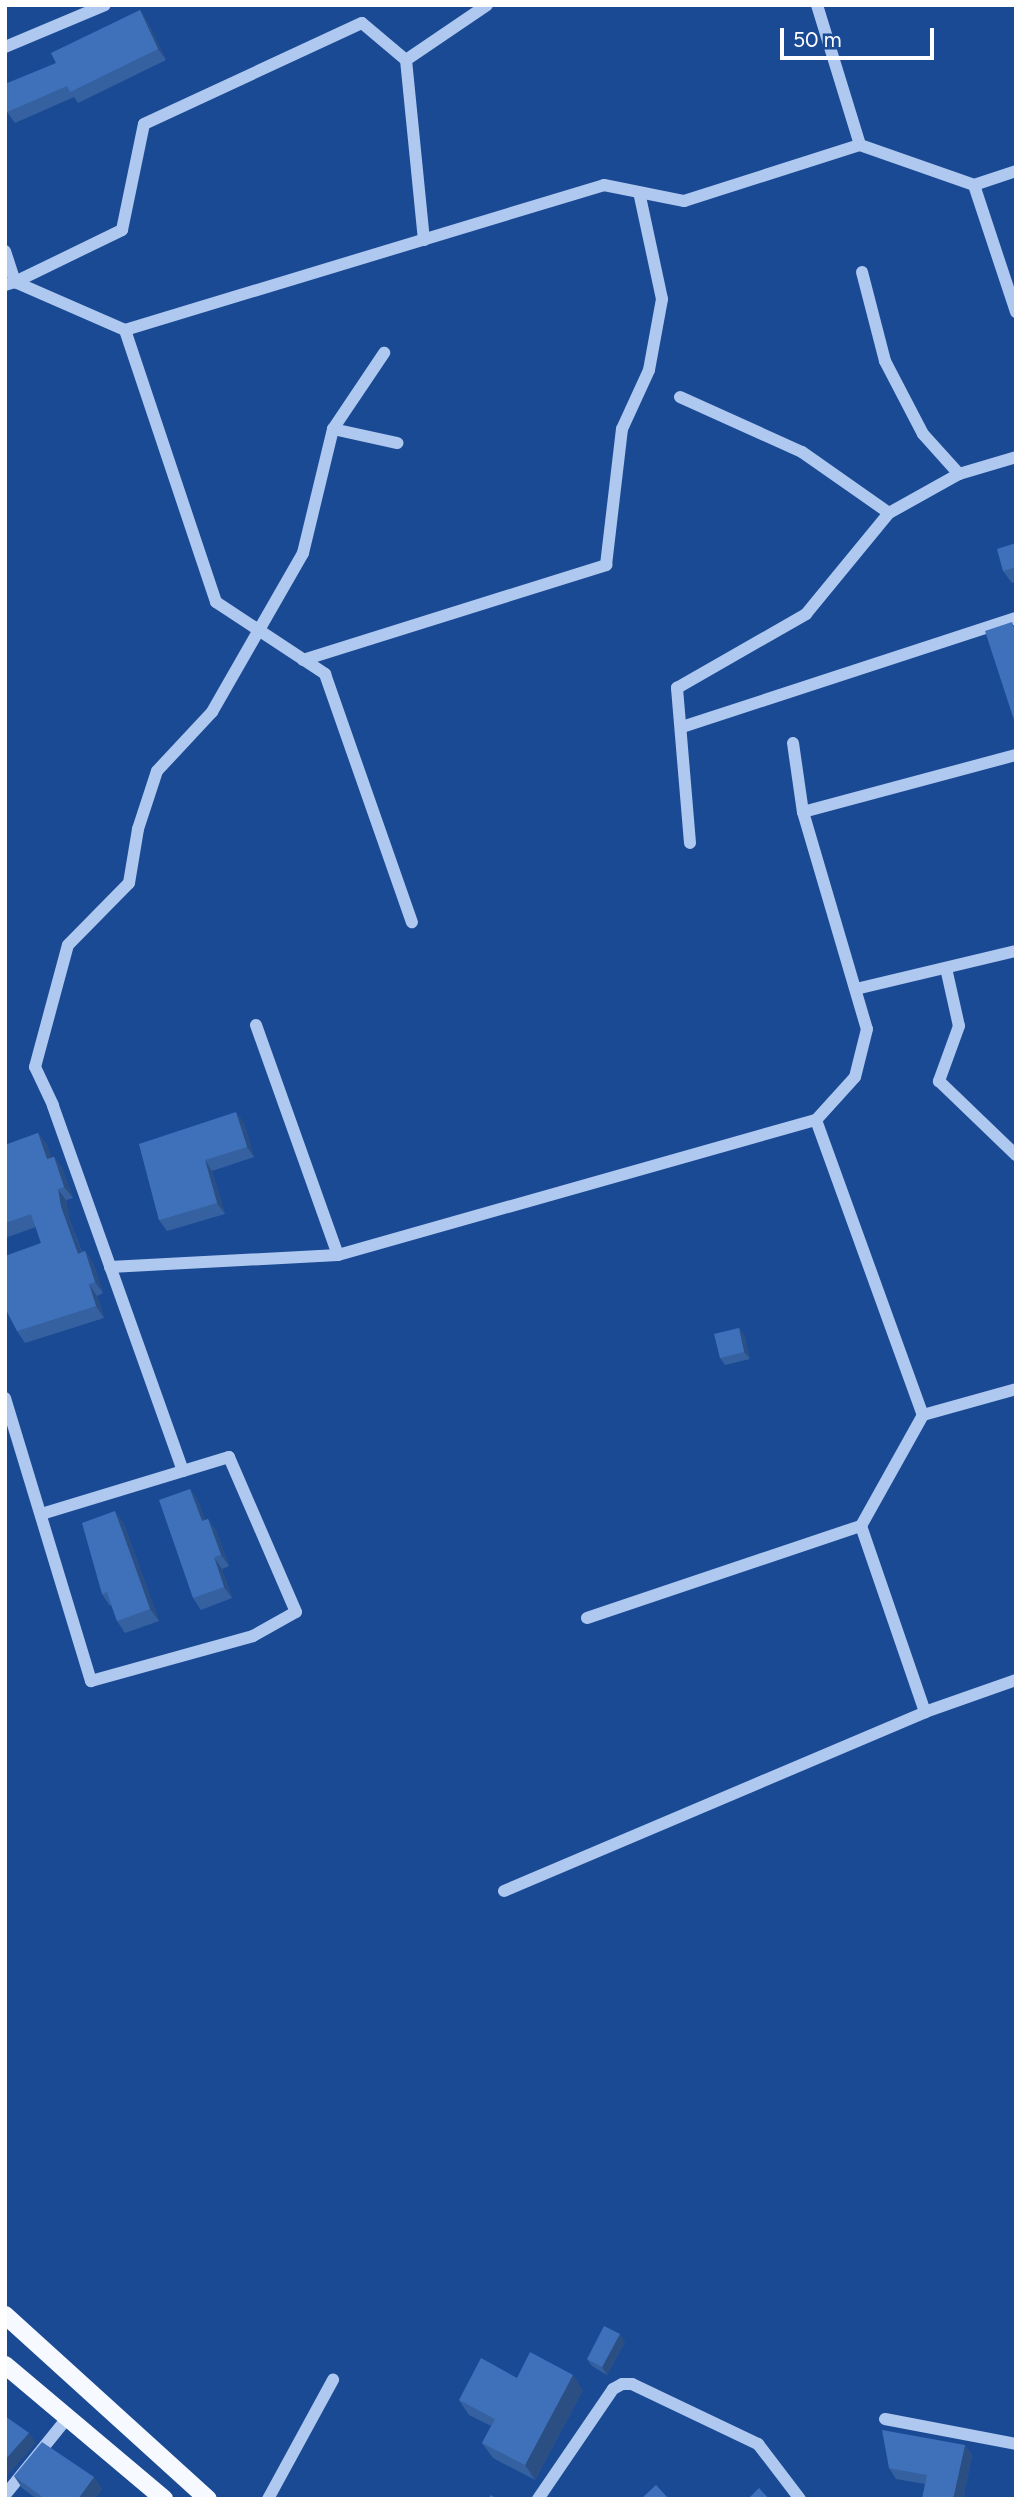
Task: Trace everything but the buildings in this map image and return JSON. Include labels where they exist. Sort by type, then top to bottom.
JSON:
[{"type":"main road","points":[[5,2315],[208,2499]]},
{"type":"main road","points":[[5,2365],[164,2499]]},
{"type":"street","points":[[5,47],[105,5]]},
{"type":"street","points":[[406,60],[487,5]]},
{"type":"street","points":[[817,5],[860,145]]},
{"type":"street","points":[[10,284],[122,230],[144,124],[362,23],[406,60],[425,240]]},
{"type":"street","points":[[10,284],[125,330],[604,186],[684,201],[860,145],[974,185],[1016,171]]},
{"type":"street","points":[[974,185],[1016,312]]},
{"type":"street","points":[[303,660],[606,565],[622,429],[649,370],[662,299],[639,192]]},
{"type":"street","points":[[5,251],[10,284]]},
{"type":"street","points":[[862,272],[885,361],[923,434],[958,474]]},
{"type":"street","points":[[125,330],[216,602],[325,674],[412,922]]},
{"type":"street","points":[[183,1471],[53,1105],[35,1068],[68,945],[129,883],[138,829],[157,771],[212,712],[303,554],[333,429],[384,353]]},
{"type":"street","points":[[680,397],[802,452],[889,513]]},
{"type":"street","points":[[333,429],[397,443]]},
{"type":"street","points":[[690,844],[677,688],[806,614],[889,513],[958,474],[1016,457]]},
{"type":"street","points":[[682,727],[1016,618]]},
{"type":"street","points":[[110,1267],[338,1255],[816,1121],[855,1077],[867,1029],[803,812],[793,743]]},
{"type":"street","points":[[803,812],[1016,755]]},
{"type":"street","points":[[856,989],[1016,951]]},
{"type":"street","points":[[946,968],[959,1027],[939,1081],[1016,1155]]},
{"type":"street","points":[[256,1025],[338,1255]]},
{"type":"street","points":[[816,1121],[923,1415]]},
{"type":"street","points":[[587,1618],[861,1526],[923,1415],[1016,1389]]},
{"type":"street","points":[[5,1398],[91,1681],[253,1636],[296,1612],[229,1457],[41,1514]]},
{"type":"street","points":[[861,1526],[925,1712]]},
{"type":"street","points":[[504,1891],[925,1712],[1016,1680]]},
{"type":"street","points":[[268,2499],[333,2380]]},
{"type":"street","points":[[538,2499],[613,2389],[622,2384],[632,2384],[758,2444],[800,2499]]},
{"type":"street","points":[[5,2495],[68,2417]]},
{"type":"street","points":[[885,2419],[1016,2444]]}]
